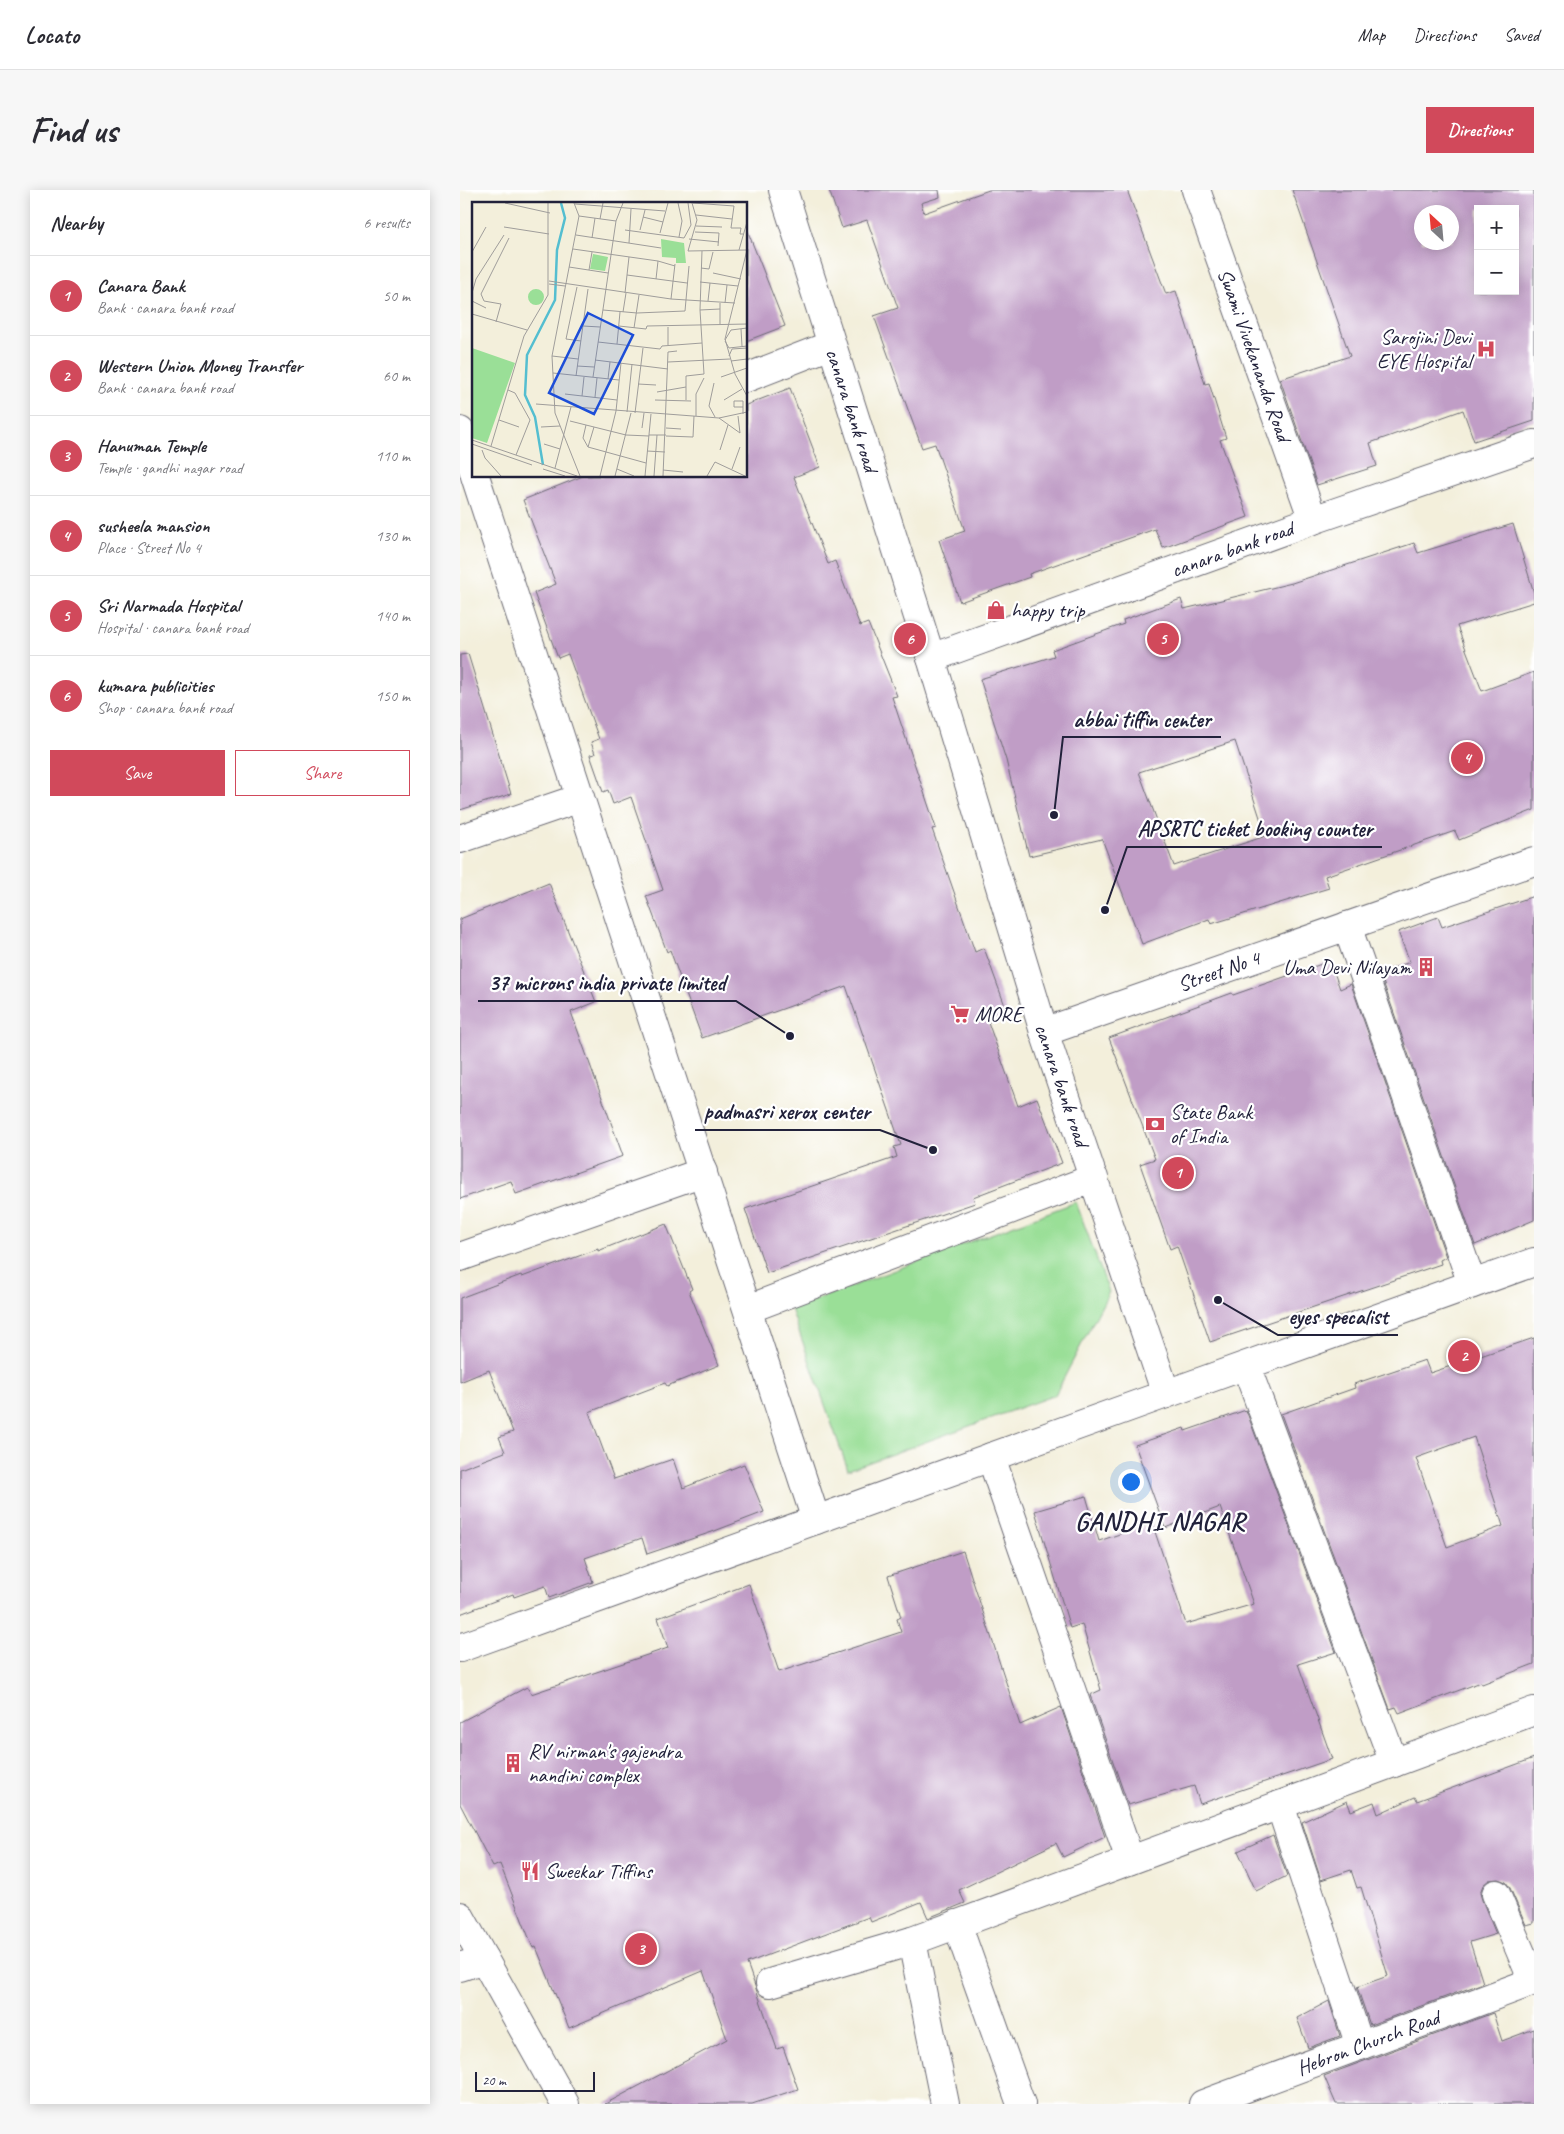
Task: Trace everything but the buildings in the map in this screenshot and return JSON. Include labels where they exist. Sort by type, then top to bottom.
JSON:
[{"type":"street","name":"canara bank road","points":[[782,190],[931,658],[1044,1032],[1166,1394]]},
{"type":"street","name":"Swami Vivekananda Road","points":[[1196,190],[1313,520]]},
{"type":"street","points":[[748,377],[831,345]]},
{"type":"street","points":[[462,442],[472,463]]},
{"type":"street","name":"canara bank road","points":[[931,658],[1313,520],[1534,444]]},
{"type":"street","points":[[479,478],[580,798],[816,1520]]},
{"type":"street","points":[[460,839],[580,798]]},
{"type":"street","name":"Street No 4","points":[[1044,1032],[1534,861]]},
{"type":"street","points":[[1348,926],[1472,1284]]},
{"type":"street","points":[[460,1257],[702,1172]]},
{"type":"street","points":[[748,1309],[1094,1178]]},
{"type":"street","points":[[460,1648],[1534,1262]]},
{"type":"street","points":[[1246,1366],[1394,1763]]},
{"type":"street","points":[[991,1457],[1130,1860]]},
{"type":"street","points":[[770,1983],[912,1941],[1534,1711]]},
{"type":"street","points":[[1280,1804],[1360,2046]]},
{"type":"street","points":[[1496,1894],[1533,1981]]},
{"type":"street","points":[[460,1916],[472,1963],[565,2104]]},
{"type":"street","points":[[957,1924],[1021,2104]]},
{"type":"street","points":[[912,1941],[945,2104]]},
{"type":"street","name":"Hebron Church Road","points":[[1202,2104],[1533,1981]]},
{"type":"green space","points":[[1076,1202],[1109,1292],[1055,1395],[848,1470],[791,1309]]},
{"type":"place","name":"Sarojini Devi EYE Hospital","points":[[1486,349]]},
{"type":"place","name":"happy trip","points":[[996,610]]},
{"type":"place","name":"kumara publicities","points":[[910,639]]},
{"type":"place","name":"Sri Narmada Hospital","points":[[1163,639]]},
{"type":"place","name":"susheela mansion","points":[[1467,758]]},
{"type":"place","name":"abbai tiffin center","points":[[1054,815]]},
{"type":"place","name":"APSRTC ticket booking counter","points":[[1105,910]]},
{"type":"place","name":"Uma Devi Nilayam","points":[[1426,967]]},
{"type":"place","name":"MORE","points":[[960,1014]]},
{"type":"place","name":"37 microns india private limited","points":[[790,1036]]},
{"type":"place","name":"State Bank of India","points":[[1155,1124]]},
{"type":"place","name":"padmasri xerox center","points":[[933,1150]]},
{"type":"place","name":"Canara Bank","points":[[1178,1173]]},
{"type":"place","name":"eyes specalist","points":[[1218,1300]]},
{"type":"place","name":"Western Union Money Transfer","points":[[1464,1356]]},
{"type":"place","name":"RV nirman's gajendra nandini complex","points":[[513,1763]]},
{"type":"place","name":"Sweekar Tiffins","points":[[530,1871]]},
{"type":"place","name":"Hanuman Temple","points":[[641,1949]]},
{"type":"district","name":"GANDHI NAGAR","points":[[1160,1521]]}]
